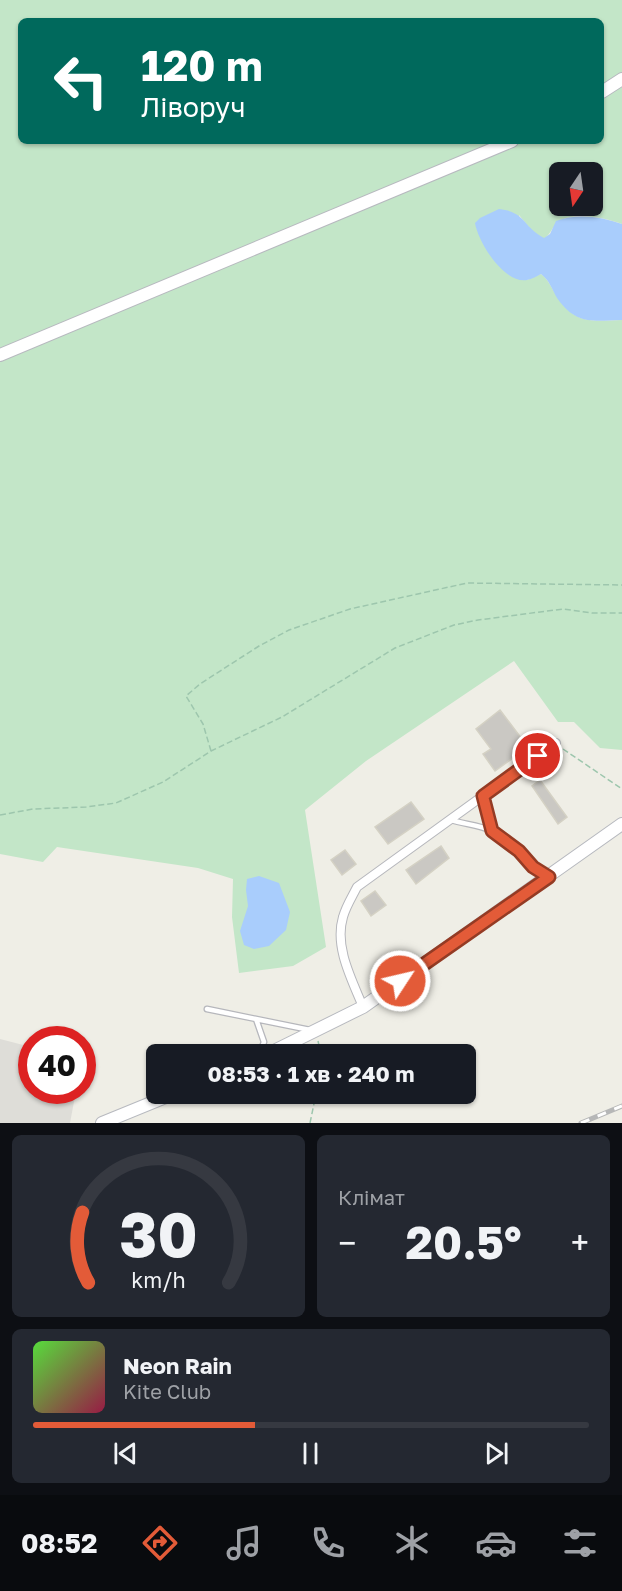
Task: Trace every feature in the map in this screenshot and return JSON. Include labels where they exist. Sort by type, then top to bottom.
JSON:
[{"type":"main road","points":[[604,91],[622,79]]},
{"type":"main road","points":[[0,355],[505,144]]},
{"type":"main road","points":[[288,1044],[363,1006],[622,824]]},
{"type":"main road","points":[[102,1123],[149,1104]]},
{"type":"street","points":[[363,1006],[347,968],[341,942],[342,919],[357,888],[556,743]]},
{"type":"lane","points":[[483,796],[492,831]]},
{"type":"lane","points":[[450,820],[492,831],[519,851],[533,867],[549,877]]},
{"type":"lane","points":[[207,1009],[315,1031]]},
{"type":"lane","points":[[256,1019],[263,1044]]},
{"type":"path","points":[[211,751],[203,724],[186,696],[200,684],[259,646],[289,630],[350,609],[467,583],[622,585]]},
{"type":"path","points":[[0,815],[33,809],[86,807],[116,803],[163,782],[211,751],[282,717],[395,648],[454,625],[563,609],[592,613],[622,613]]},
{"type":"path","points":[[556,743],[622,789]]},
{"type":"path","points":[[315,1031],[318,1044]]},
{"type":"path","points":[[310,1123],[314,1104]]},
{"type":"shaded area","points":[[0,1039],[18,1044],[18,1104],[74,1104],[70,1123],[0,1123]]},
{"type":"green space","points":[[0,0],[622,0],[622,224],[582,216],[603,216],[603,162],[549,162],[549,216],[573,216],[557,223],[544,239],[532,231],[519,215],[527,280],[541,274],[564,305],[578,317],[593,320],[622,320],[622,750],[600,748],[574,722],[558,722],[514,661],[366,761],[305,810],[326,947],[293,966],[239,973],[232,917],[233,879],[198,868],[57,847],[43,862],[0,854]]},
{"type":"water","points":[[499,209],[519,216],[531,229],[544,238],[550,234],[556,221],[573,217],[606,219],[622,224],[622,320],[585,320],[564,307],[541,274],[527,280],[518,279],[501,269],[481,240],[475,223]]},
{"type":"water","points":[[259,876],[279,883],[290,912],[286,930],[269,946],[254,949],[244,945],[240,931],[248,906],[247,879]]},
{"type":"building","points":[[500,710],[528,747],[495,771],[483,754],[491,749],[476,729]]},
{"type":"building","points":[[540,780],[567,817],[558,824],[532,786]]},
{"type":"building","points":[[411,802],[424,819],[388,844],[375,827]]},
{"type":"building","points":[[441,846],[449,858],[416,884],[406,870]]},
{"type":"building","points":[[345,850],[356,864],[342,875],[331,860]]},
{"type":"building","points":[[375,891],[386,905],[371,916],[361,901]]},
{"type":"railway","points":[[581,1123],[622,1106]]},
{"type":"route","points":[[400,981],[549,877],[533,867],[519,851],[492,831],[483,796],[538,756]]}]
